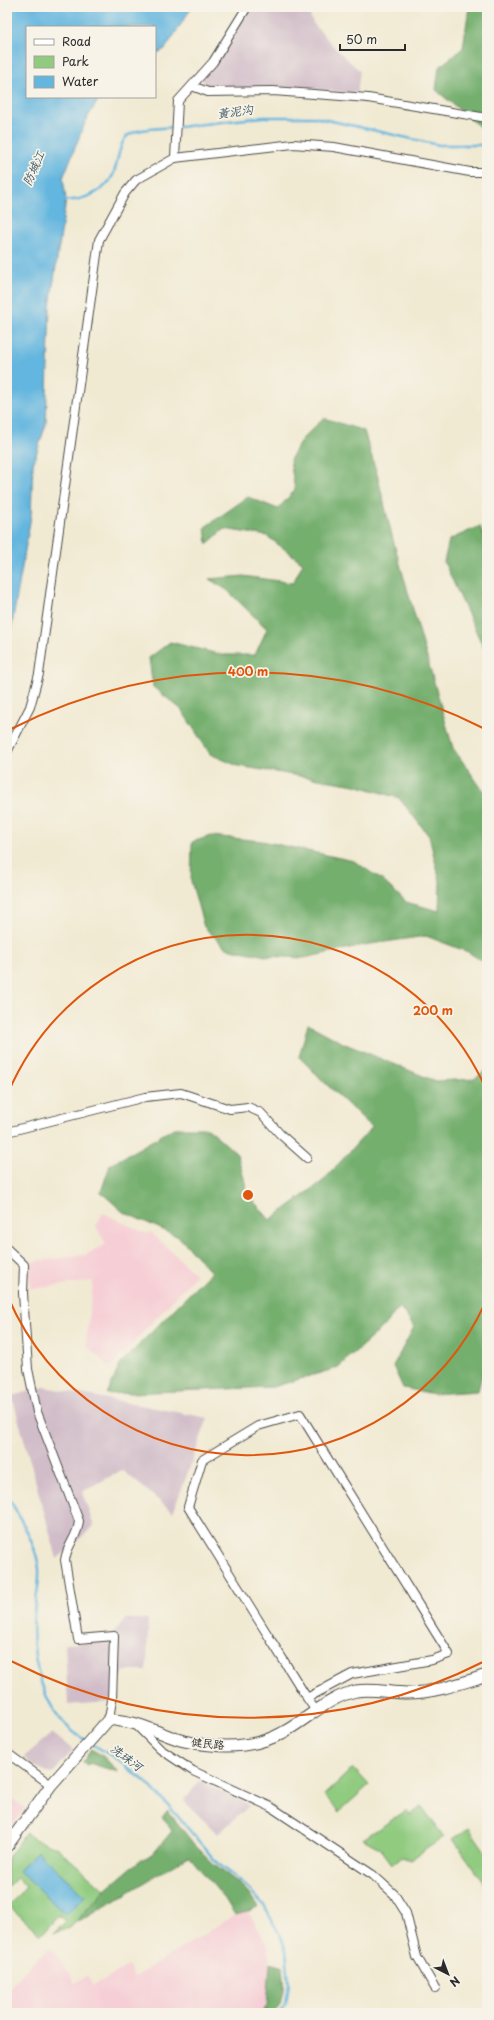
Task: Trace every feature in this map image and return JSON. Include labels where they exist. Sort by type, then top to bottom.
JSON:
[{"type":"street","points":[[175,158],[178,101],[213,62],[247,7]]},
{"type":"street","points":[[192,86],[208,92],[273,91],[368,98],[487,118]]},
{"type":"street","points":[[7,752],[30,707],[39,674],[99,240],[108,220],[128,189],[136,180],[175,158],[293,144],[334,148],[470,172],[487,172]]},
{"type":"street","points":[[7,1132],[145,1097],[181,1093],[230,1109],[248,1107],[261,1113],[280,1134],[307,1158]]},
{"type":"street","points":[[7,1249],[24,1265],[23,1293],[28,1369],[37,1412],[79,1521],[78,1532],[66,1552],[65,1560],[78,1639],[114,1636],[112,1700],[109,1719],[51,1784],[7,1846]]},
{"type":"street","points":[[307,1698],[352,1674],[432,1660],[449,1654],[300,1414],[258,1426],[202,1460],[188,1507],[307,1698],[316,1711]]},
{"type":"street","name":"健民路","points":[[109,1719],[134,1723],[184,1740],[215,1746],[236,1745],[257,1742],[282,1734],[340,1696],[356,1691],[370,1690],[407,1693],[428,1692],[487,1675]]},
{"type":"street","points":[[134,1723],[160,1750],[193,1771],[270,1808],[374,1874],[394,1894],[406,1913],[417,1957],[435,1988]]},
{"type":"street","points":[[7,1753],[51,1784]]},
{"type":"shaded area","points":[[251,7],[307,7],[313,23],[335,48],[360,71],[357,93],[309,89],[206,87],[202,79]]},
{"type":"shaded area","points":[[103,1213],[147,1234],[151,1232],[196,1275],[110,1368],[86,1345],[93,1281],[31,1289],[28,1262],[85,1255],[106,1244],[96,1226]]},
{"type":"shaded area","points":[[44,1387],[208,1418],[173,1512],[122,1470],[82,1492],[94,1526],[57,1559],[12,1396]]},
{"type":"shaded area","points":[[125,1619],[148,1619],[147,1671],[124,1671],[110,1702],[68,1705],[65,1644],[106,1642]]},
{"type":"shaded area","points":[[52,1733],[73,1750],[52,1774],[32,1765],[24,1757]]},
{"type":"shaded area","points":[[200,1780],[250,1805],[218,1834],[184,1801]]},
{"type":"shaded area","points":[[7,1794],[25,1809],[7,1833]]},
{"type":"shaded area","points":[[248,1912],[267,1942],[270,1963],[267,2006],[261,2013],[7,2013],[7,1990],[39,1956],[51,1947],[75,1983],[87,1975],[93,1986],[128,1966],[135,1977],[235,1915]]},
{"type":"green space","points":[[469,7],[487,7],[487,133],[436,90],[439,67],[463,48]]},
{"type":"green space","points":[[324,418],[364,431],[377,474],[393,540],[453,748],[487,796],[487,964],[468,952],[426,936],[364,945],[304,958],[266,956],[226,948],[204,927],[191,881],[192,842],[211,836],[262,841],[354,861],[382,880],[406,902],[439,911],[440,881],[429,836],[399,798],[355,785],[238,766],[210,754],[181,709],[153,687],[149,658],[170,642],[223,655],[255,655],[267,629],[227,590],[209,579],[243,576],[293,583],[303,563],[267,536],[224,529],[207,544],[205,527],[248,497],[278,509],[295,490],[290,460],[302,439]]},
{"type":"green space","points":[[480,526],[487,544],[487,655],[444,562],[449,540]]},
{"type":"green space","points":[[308,1024],[343,1043],[435,1081],[474,1079],[487,1070],[487,1355],[478,1391],[434,1394],[403,1388],[393,1366],[414,1327],[400,1307],[380,1330],[337,1368],[273,1387],[107,1394],[121,1363],[211,1272],[179,1237],[123,1212],[101,1192],[110,1165],[174,1128],[208,1128],[237,1154],[249,1196],[270,1220],[323,1181],[372,1127],[299,1057]]},
{"type":"green space","points":[[91,1749],[103,1756],[118,1772],[89,1763],[88,1765],[82,1763]]},
{"type":"green space","points":[[353,1768],[369,1785],[339,1812],[324,1795]]},
{"type":"green space","points":[[422,1807],[444,1837],[410,1860],[402,1857],[392,1864],[381,1849],[363,1839],[407,1810],[410,1815]]},
{"type":"green space","points":[[168,1811],[193,1843],[217,1867],[239,1883],[259,1906],[248,1912],[235,1915],[225,1899],[189,1856],[79,1922],[78,1920],[105,1890],[139,1861],[153,1854],[172,1831],[162,1817]]},
{"type":"green space","points":[[469,1828],[487,1854],[487,1887],[453,1839]]},
{"type":"green space","points":[[26,1833],[34,1839],[56,1847],[105,1890],[70,1928],[54,1933],[66,1921],[59,1915],[41,1935],[9,1906],[26,1886],[17,1878],[9,1886],[7,1884],[7,1859]]},
{"type":"green space","points":[[270,1963],[283,1967],[284,1992],[281,2002],[274,2013],[261,2013],[267,2006]]},
{"type":"water","name":"防城江","points":[[7,7],[192,7],[165,49],[156,54],[156,26],[26,26],[26,98],[99,98],[86,120],[63,178],[66,200],[50,306],[46,424],[33,464],[31,516],[7,653]]},
{"type":"water","points":[[37,1851],[85,1896],[66,1915],[19,1871]]},
{"type":"waterway","name":"黄泥沟","points":[[179,127],[263,117],[314,117],[439,145],[487,145]]},
{"type":"waterway","name":"黄泥沟","points":[[63,200],[77,199],[92,195],[104,186],[113,175],[120,150],[126,137],[142,130],[174,127]]},
{"type":"waterway","name":"洗珠河","points":[[7,1493],[30,1539],[39,1569],[33,1632],[34,1650],[42,1686],[49,1702],[59,1717],[71,1730],[85,1740]]},
{"type":"waterway","name":"洗珠河","points":[[92,1744],[115,1758],[145,1781],[169,1806],[218,1864],[240,1880],[263,1904],[281,1937],[286,1951],[289,1984],[286,2003],[279,2013]]}]
